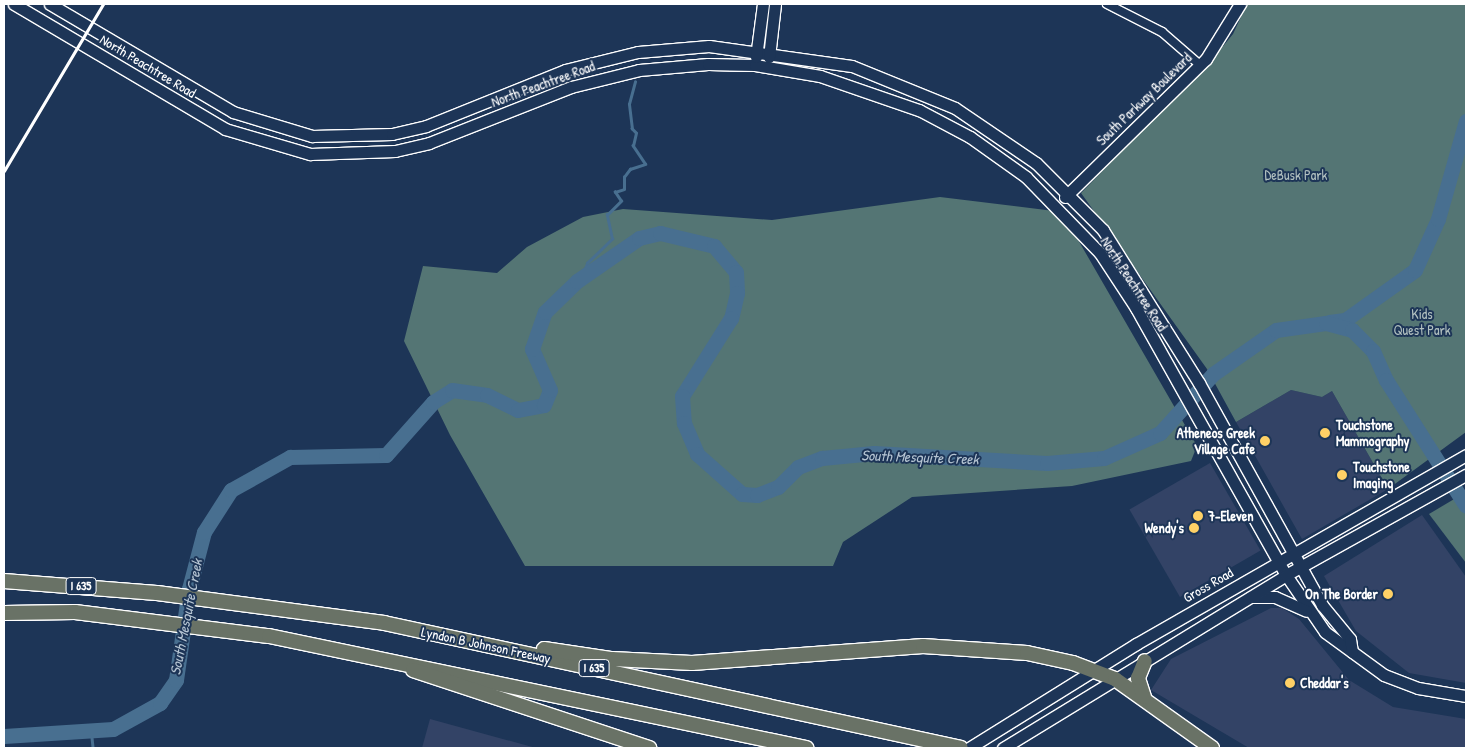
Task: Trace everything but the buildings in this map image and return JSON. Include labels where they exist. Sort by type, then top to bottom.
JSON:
[{"type":"highway","name":"Lyndon B Johnson Freeway","points":[[4,581],[157,593],[384,623],[961,748]]},
{"type":"highway","name":"I 635","points":[[4,613],[75,612],[220,628],[387,659],[806,748]]},
{"type":"highway","points":[[384,623],[633,661],[721,662],[964,646],[1027,653],[1095,670],[1115,679],[1145,698],[1212,748]]},
{"type":"highway","points":[[387,659],[440,682],[649,748]]},
{"type":"highway","points":[[1145,661],[1138,678],[1145,698]]},
{"type":"main road","name":"North Peachtree Road","points":[[14,4],[225,129],[310,154],[375,154],[429,143],[571,87],[639,70],[755,65],[848,83],[919,110],[1000,158],[1056,206],[1100,253],[1167,364],[1311,616],[1342,649],[1352,652],[1406,685],[1466,696]]},
{"type":"main road","name":"North Peachtree Road","points":[[50,4],[233,112],[312,136],[373,137],[426,126],[565,70],[638,52],[710,46],[770,51],[852,66],[923,92],[1007,140],[1069,194],[1103,230],[1183,356],[1322,604],[1350,640],[1352,652]]},
{"type":"main road","points":[[755,65],[763,4]]},
{"type":"main road","points":[[768,67],[776,4]]},
{"type":"main road","name":"South Parkway Boulevard","points":[[1056,206],[1200,65],[1240,4]]},
{"type":"main road","points":[[565,70],[571,87]]},
{"type":"main road","points":[[1220,458],[1237,450]]},
{"type":"main road","name":"Gross Road","points":[[969,748],[1173,623],[1466,455]]},
{"type":"main road","points":[[1003,748],[1286,575],[1466,475]]},
{"type":"main road","points":[[1388,499],[1397,514]]},
{"type":"main road","points":[[1250,597],[1293,603],[1311,616]]},
{"type":"main road","points":[[1173,623],[1182,638]]},
{"type":"street","points":[[1110,4],[1162,32],[1200,65]]},
{"type":"shaded area","points":[[1291,390],[1322,397],[1332,391],[1388,489],[1302,539],[1236,422]]},
{"type":"shaded area","points":[[1210,463],[1260,550],[1180,597],[1129,510]]},
{"type":"shaded area","points":[[1422,515],[1466,577],[1466,683],[1409,673],[1356,631],[1324,576]]},
{"type":"shaded area","points":[[1271,608],[1282,608],[1299,619],[1349,680],[1393,707],[1466,719],[1466,748],[1249,748],[1151,690],[1171,659]]},
{"type":"shaded area","points":[[430,719],[536,748],[422,748]]},
{"type":"green space","name":"DeBusk Park","points":[[1247,4],[1466,4],[1466,432],[1388,489],[1332,391],[1322,397],[1291,390],[1236,422],[1207,369],[1081,193],[1215,56],[1233,34]]},
{"type":"green space","points":[[940,197],[1062,212],[1197,446],[1191,461],[1072,486],[912,497],[843,542],[833,566],[525,566],[450,435],[404,341],[423,266],[497,273],[527,247],[583,217],[623,209],[772,220]]},
{"type":"green space","points":[[1466,492],[1466,563],[1429,514]]},
{"type":"waterway","points":[[581,279],[587,263],[612,239],[607,215],[621,201],[615,192],[624,189],[624,177],[630,169],[645,164],[633,146],[636,133],[632,129],[629,104],[635,82]]},
{"type":"waterway","points":[[1329,322],[1345,320],[1415,270],[1438,219],[1466,121]]},
{"type":"waterway","name":"South Mesquite Creek","points":[[4,736],[113,729],[160,703],[176,680],[189,589],[204,532],[231,490],[290,457],[386,455],[433,402],[452,390],[487,395],[518,410],[544,405],[550,390],[532,349],[545,312],[577,281],[639,238],[660,233],[714,246],[736,272],[737,293],[731,318],[682,396],[684,423],[697,454],[742,494],[757,495],[778,487],[798,467],[822,458],[874,453],[1047,463],[1104,458],[1160,433],[1213,374],[1276,330],[1326,323],[1352,330],[1373,351],[1386,380],[1466,506]]},
{"type":"waterway","points":[[91,728],[93,748]]},
{"type":"railway","points":[[4,171],[103,4]]},
{"type":"place","name":"Touchstone Mammography","points":[[1325,433]]},
{"type":"place","name":"Atheneos Greek Village Cafe","points":[[1265,441]]},
{"type":"place","name":"Touchstone Imaging","points":[[1342,475]]},
{"type":"place","name":"7-Eleven","points":[[1198,516]]},
{"type":"place","name":"Wendy's","points":[[1194,528]]},
{"type":"place","name":"On The Border","points":[[1388,594]]},
{"type":"place","name":"Cheddar's","points":[[1290,683]]},
{"type":"park label","name":"Kids Quest Park","points":[[1422,322]]}]
